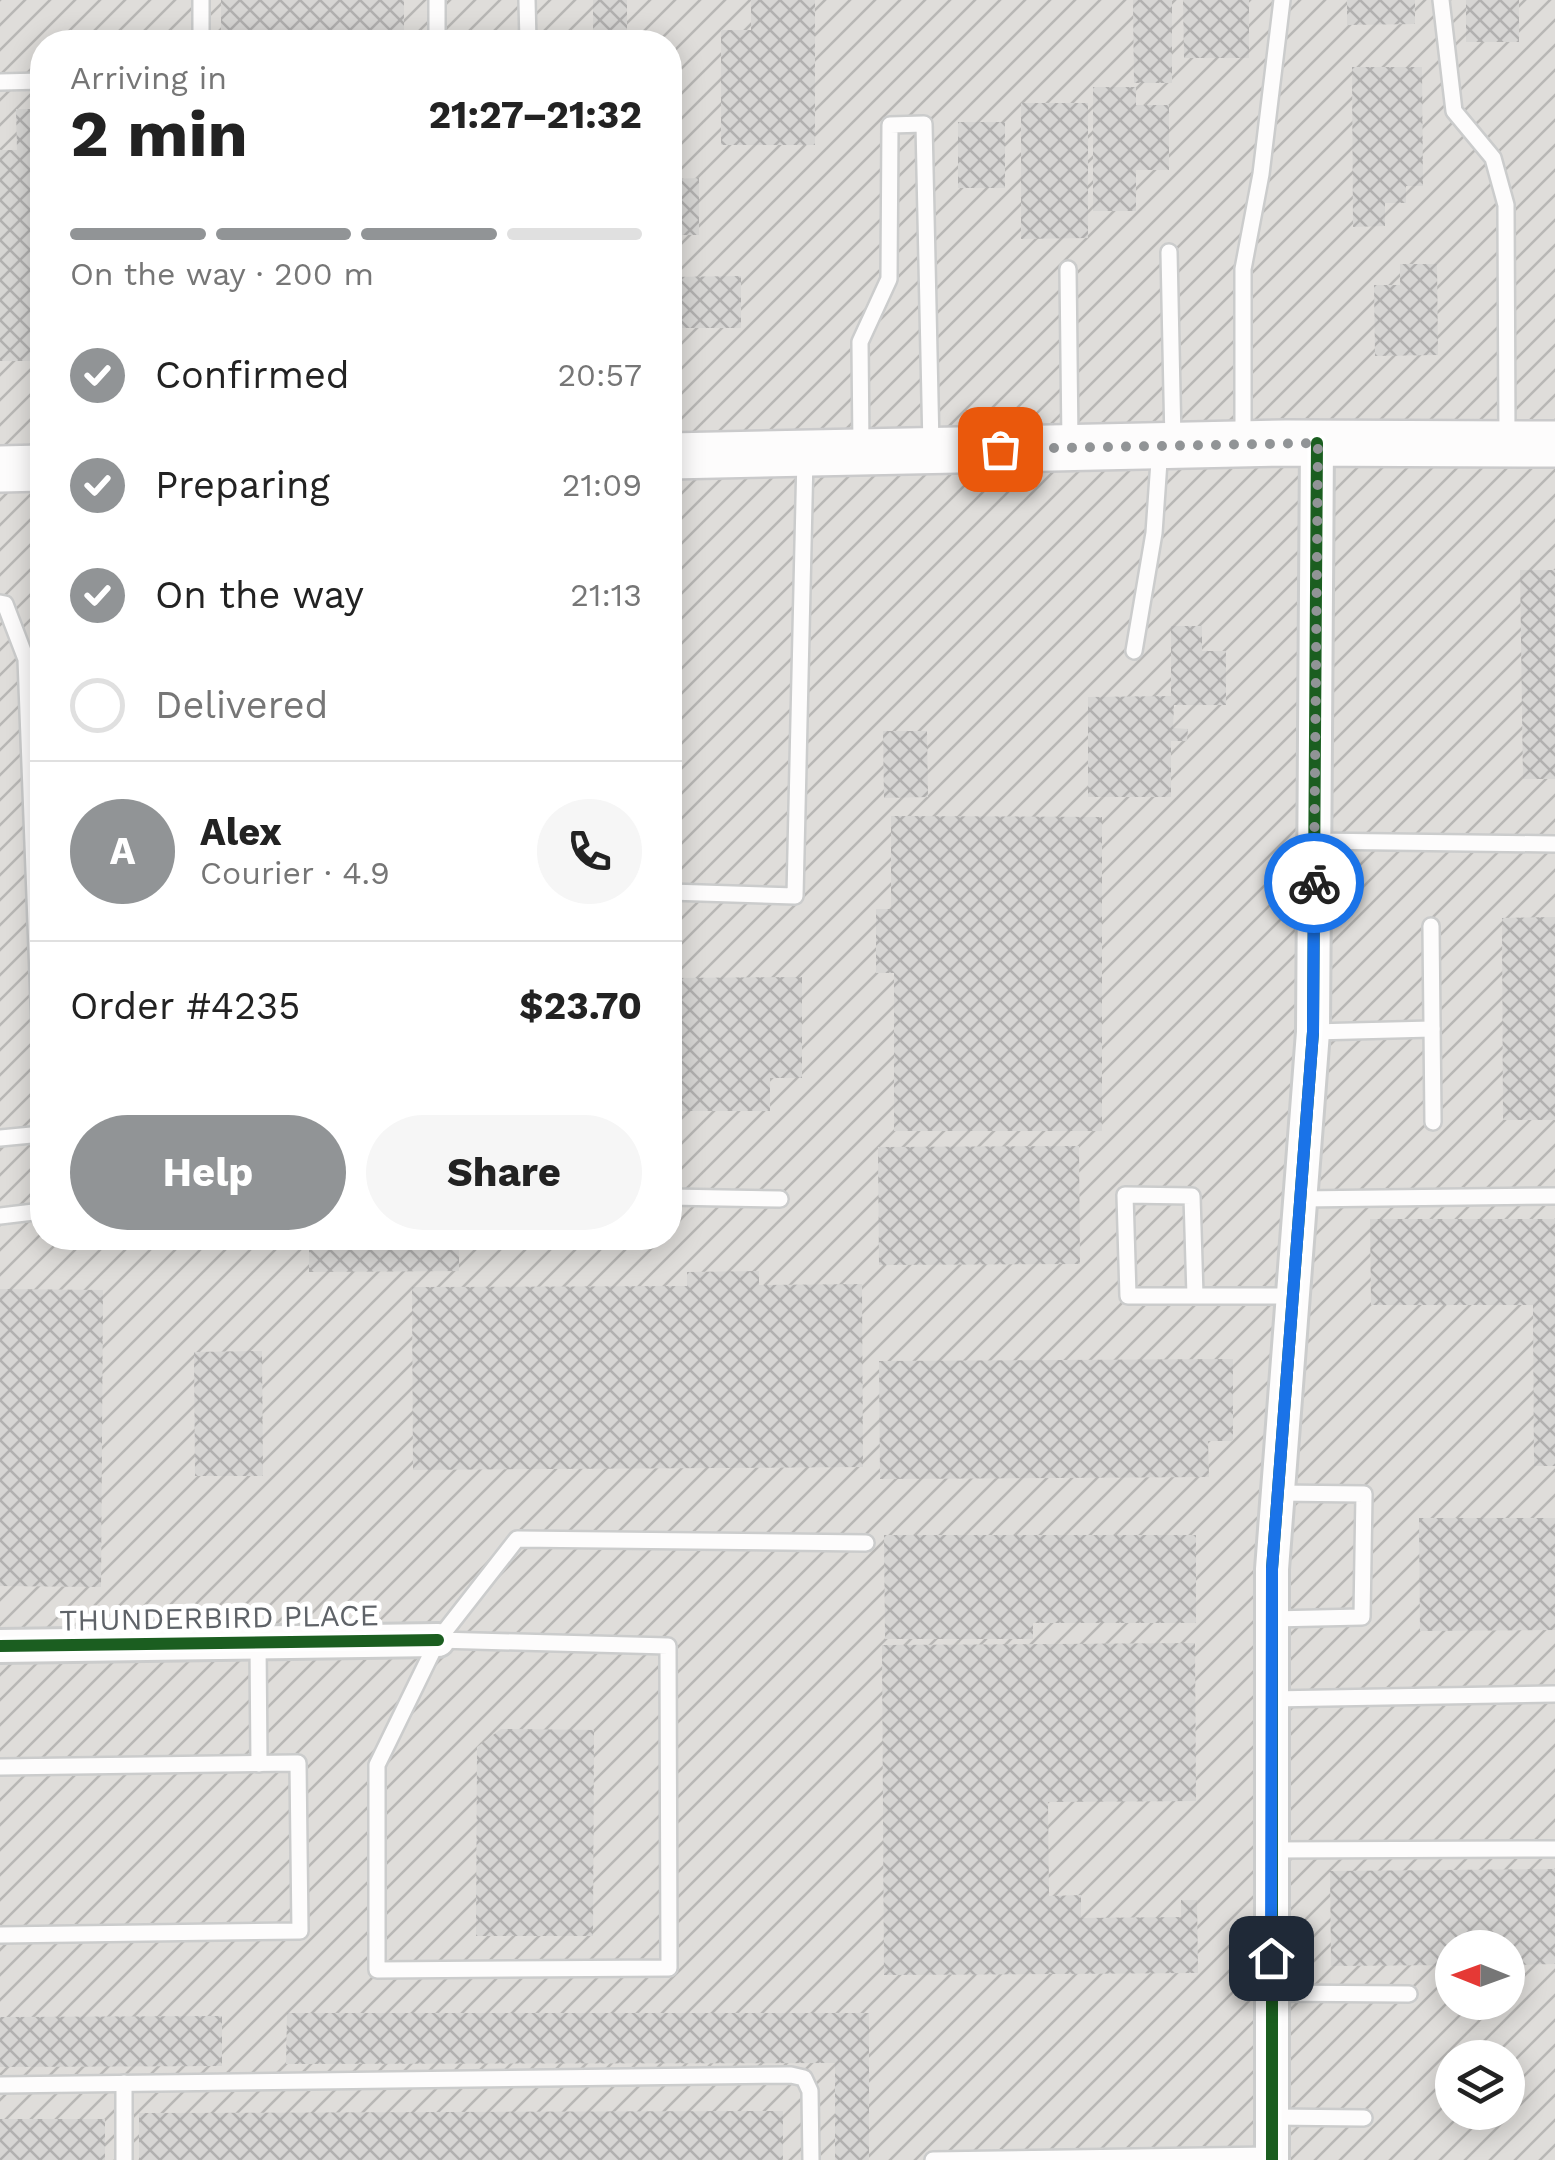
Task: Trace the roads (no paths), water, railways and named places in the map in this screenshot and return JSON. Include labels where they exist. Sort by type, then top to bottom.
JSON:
[{"type":"main road","points":[[682,456],[1243,444],[1555,444]]},
{"type":"main road","points":[[0,469],[30,468]]},
{"type":"street","points":[[1272,2158],[1272,1619],[1313,1032],[1318,443]]},
{"type":"street","name":"THUNDERBIRD PLACE","points":[[0,1646],[438,1640]]},
{"type":"lane","points":[[201,0],[201,30]]},
{"type":"lane","points":[[437,0],[437,30]]},
{"type":"lane","points":[[527,0],[528,30]]},
{"type":"lane","points":[[1243,444],[1243,269],[1261,174],[1282,0]]},
{"type":"lane","points":[[1441,0],[1454,112],[1493,158],[1506,205],[1507,444]]},
{"type":"lane","points":[[0,82],[30,82]]},
{"type":"lane","points":[[861,452],[860,342],[889,280],[890,124],[924,124],[931,450]]},
{"type":"lane","points":[[1134,652],[1167,446],[1170,252]]},
{"type":"lane","points":[[1068,269],[1070,448]]},
{"type":"lane","points":[[682,892],[795,896],[806,453]]},
{"type":"lane","points":[[0,603],[5,604],[26,659],[30,764]]},
{"type":"lane","points":[[1314,841],[1555,844]]},
{"type":"lane","points":[[1432,926],[1433,1122]]},
{"type":"lane","points":[[1313,1032],[1432,1028]]},
{"type":"lane","points":[[0,1138],[30,1135]]},
{"type":"lane","points":[[1195,1296],[1192,1196],[1125,1195],[1128,1296],[1195,1296],[1293,1296]]},
{"type":"lane","points":[[1300,1199],[1555,1196]]},
{"type":"lane","points":[[682,1197],[780,1199]]},
{"type":"lane","points":[[0,1216],[30,1212]]},
{"type":"lane","points":[[1272,1619],[1362,1617],[1364,1494],[1278,1493]]},
{"type":"lane","points":[[438,1640],[668,1646],[668,1968],[377,1970],[377,1765],[438,1640],[517,1539],[866,1543]]},
{"type":"lane","points":[[258,1642],[258,1764]]},
{"type":"lane","points":[[1271,1699],[1555,1694]]},
{"type":"lane","points":[[0,1768],[298,1764],[300,1931],[0,1935]]},
{"type":"lane","points":[[1270,1850],[1555,1849]]},
{"type":"lane","points":[[1271,1993],[1409,1994]]},
{"type":"lane","points":[[0,2085],[791,2075],[804,2078],[810,2091],[811,2160]]},
{"type":"lane","points":[[124,2084],[124,2160]]},
{"type":"lane","points":[[1272,2118],[1364,2118]]},
{"type":"lane","points":[[933,2160],[1272,2158]]}]
